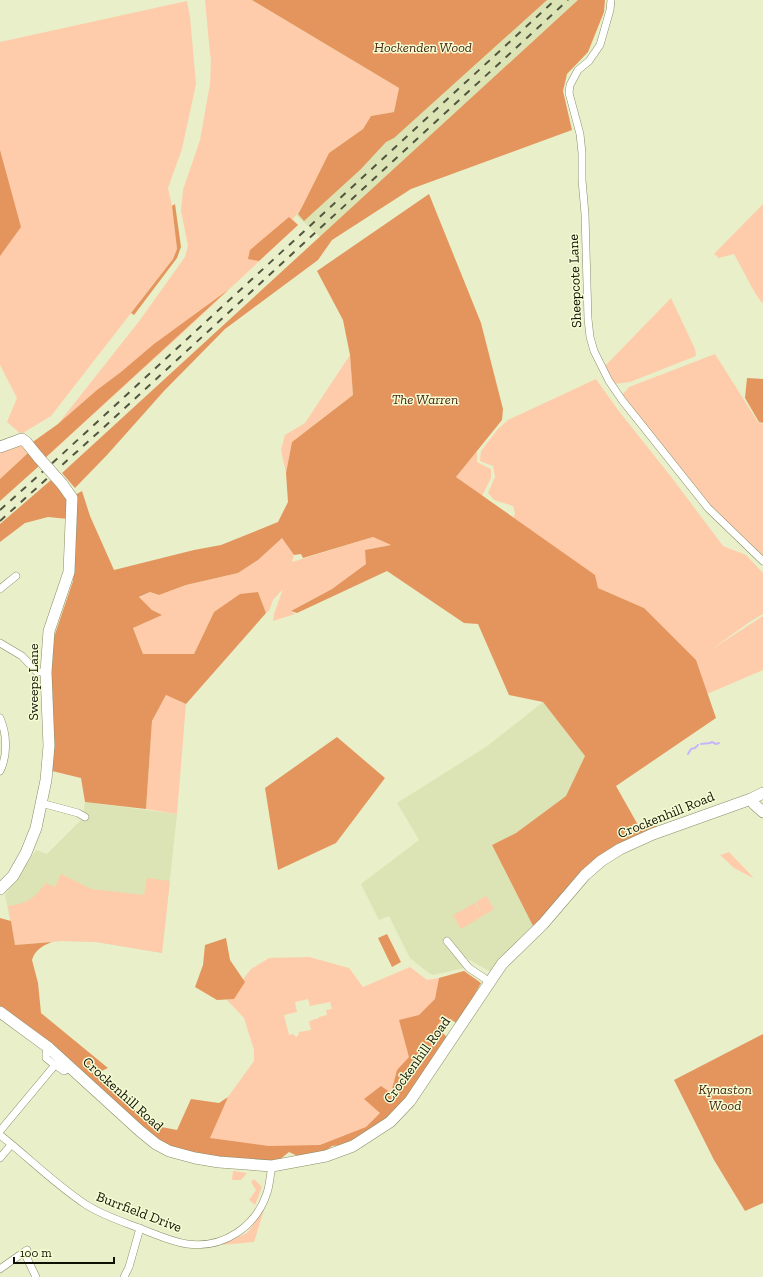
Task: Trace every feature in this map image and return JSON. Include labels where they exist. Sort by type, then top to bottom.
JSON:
[{"type":"main road","name":"Sweeps Lane","points":[[0,447],[22,439],[62,484],[72,498],[69,572],[49,631],[46,672],[49,746],[46,780],[36,828],[26,853],[13,876],[0,889]]},
{"type":"main road","name":"Crockenhill Road","points":[[0,1012],[49,1048],[140,1131],[156,1144],[169,1151],[195,1158],[219,1162],[272,1166],[326,1156],[353,1146],[390,1122],[410,1100],[502,964],[543,924],[585,875],[602,860],[620,849],[653,834],[763,794]]},
{"type":"main road","points":[[763,794],[763,809]]},
{"type":"main road","points":[[751,799],[763,812]]},
{"type":"street","name":"Sheepcote Lane","points":[[611,0],[600,45],[589,61],[578,70],[570,85],[569,93],[580,134],[582,153],[582,180],[586,214],[588,319],[590,337],[594,351],[609,381],[622,400],[708,508],[763,561]]},
{"type":"street","points":[[0,589],[16,576]]},
{"type":"street","points":[[0,642],[22,656],[37,672],[46,672]]},
{"type":"street","points":[[0,718],[3,724],[5,738],[5,756],[0,771]]},
{"type":"street","points":[[41,803],[78,813],[86,817]]},
{"type":"street","points":[[447,941],[469,968],[490,982]]},
{"type":"street","points":[[49,1048],[46,1053],[46,1058],[64,1071],[71,1067]]},
{"type":"street","points":[[0,1131],[55,1065]]},
{"type":"street","name":"Burrfield Drive","points":[[0,1135],[86,1205],[102,1215],[187,1244],[212,1243],[225,1240],[240,1231],[256,1216],[263,1203],[268,1191],[272,1166]]},
{"type":"street","points":[[0,1158],[11,1145]]},
{"type":"street","points":[[124,1277],[129,1267],[140,1228]]},
{"type":"street","points":[[0,1269],[26,1251],[36,1277]]},
{"type":"shaded area","points":[[205,0],[252,0],[399,88],[394,112],[371,116],[363,129],[329,153],[302,207],[293,219],[298,225],[44,459],[30,444],[58,424],[140,320],[185,257],[188,246],[181,211],[183,190],[200,140],[210,84],[211,59]]},
{"type":"shaded area","points":[[546,0],[582,0],[332,240],[320,237],[296,215],[337,162]]},
{"type":"shaded area","points":[[187,1],[190,17],[196,84],[182,149],[168,188],[172,206],[177,249],[173,259],[51,416],[21,434],[7,422],[17,398],[0,365],[0,42]]},
{"type":"shaded area","points":[[763,204],[762,303],[734,254],[719,258],[714,254]]},
{"type":"shaded area","points":[[671,298],[695,349],[696,356],[630,382],[614,384],[605,366]]},
{"type":"shaded area","points":[[715,354],[758,422],[763,424],[763,557],[717,515],[622,395],[629,387]]},
{"type":"shaded area","points":[[350,355],[353,395],[292,442],[286,473],[281,450],[285,435],[305,423]]},
{"type":"shaded area","points":[[596,379],[618,410],[723,546],[746,555],[763,573],[763,614],[709,651],[763,616],[763,670],[707,694],[644,608],[598,588],[512,523],[515,513],[513,506],[494,500],[488,493],[495,477],[493,466],[480,461],[481,451],[498,429],[508,420]]},
{"type":"shaded area","points":[[20,444],[28,453],[0,479],[0,450]]},
{"type":"shaded area","points":[[477,451],[477,462],[491,469],[491,478],[482,496],[456,477]]},
{"type":"shaded area","points":[[282,537],[294,555],[292,562],[373,537],[391,545],[365,550],[367,564],[332,589],[291,611],[295,614],[273,621],[283,589],[273,600],[269,611],[266,613],[258,592],[214,612],[194,654],[143,654],[133,628],[161,615],[152,610],[139,598],[150,592],[159,595],[186,585],[238,573],[258,560]]},
{"type":"shaded area","points":[[166,695],[186,704],[177,814],[146,809],[152,721]]},
{"type":"shaded area","points":[[543,702],[585,756],[566,796],[516,833],[492,845],[534,928],[491,972],[466,958],[460,963],[464,968],[433,975],[430,974],[410,958],[389,916],[379,920],[361,884],[419,840],[397,803],[486,747]]},
{"type":"shaded area","points":[[85,802],[177,814],[162,953],[96,942],[61,941],[15,945],[5,895],[36,850],[47,854],[83,818]]},
{"type":"shaded area","points":[[729,852],[753,878],[734,868],[720,855]]},
{"type":"shaded area","points":[[61,874],[91,889],[144,895],[147,878],[170,881],[162,953],[96,942],[61,941],[15,945],[8,906],[26,902],[34,897],[46,883],[55,887]]},
{"type":"shaded area","points":[[486,896],[494,909],[461,929],[453,915],[475,903],[482,914],[476,902]]},
{"type":"shaded area","points":[[309,957],[349,968],[363,987],[410,967],[427,980],[464,971],[478,981],[418,1072],[367,1129],[312,1149],[197,1150],[228,1097],[254,1061],[254,1050],[244,1018],[227,1000],[251,969],[269,958]],"holes":[[[308,999],[310,1006],[330,1002],[332,1009],[326,1010],[327,1015],[309,1021],[311,1030],[299,1032],[298,1036],[296,1037],[293,1034],[289,1035],[284,1015],[297,1012],[295,1002]]]},
{"type":"shaded area","points":[[233,1171],[247,1173],[241,1180],[232,1180]]},
{"type":"shaded area","points":[[254,1179],[262,1187],[255,1205],[249,1200],[256,1190],[251,1182]]},
{"type":"shaded area","points":[[264,1210],[254,1242],[221,1245],[247,1233]]},
{"type":"green space","name":"Hockenden Wood","points":[[252,0],[547,0],[394,138],[386,142],[361,169],[304,221],[298,214],[329,153],[363,129],[371,116],[394,112],[399,88]]},
{"type":"green space","points":[[578,0],[605,0],[604,12],[588,52],[567,74],[563,91],[572,130],[411,189],[332,240],[318,260],[225,329],[164,391],[107,455],[75,488],[62,473]]},
{"type":"green space","points":[[0,150],[21,227],[0,256]]},
{"type":"green space","name":"The Warren","points":[[429,194],[481,323],[503,409],[502,420],[456,477],[595,575],[598,588],[644,608],[696,660],[716,718],[616,786],[638,825],[658,826],[602,856],[534,928],[492,845],[516,833],[566,796],[585,756],[543,702],[509,695],[478,624],[464,623],[387,571],[297,613],[291,611],[332,589],[366,564],[365,550],[391,545],[373,537],[303,558],[301,554],[294,555],[282,538],[258,560],[238,573],[186,585],[159,595],[150,592],[139,597],[152,610],[162,615],[133,628],[143,654],[194,654],[214,612],[240,594],[258,592],[266,613],[186,704],[166,695],[152,721],[146,809],[85,802],[81,778],[52,771],[52,643],[73,581],[76,519],[75,495],[82,491],[90,516],[114,570],[194,550],[221,545],[278,522],[288,502],[286,473],[292,442],[353,395],[350,355],[343,320],[317,271]]},
{"type":"green space","points":[[175,204],[181,247],[177,258],[134,315],[131,313],[173,259],[177,249],[172,206]]},
{"type":"green space","points":[[289,217],[298,225],[259,261],[248,259],[250,250]]},
{"type":"green space","points":[[228,290],[44,459],[30,444],[58,424],[154,344]]},
{"type":"green space","points":[[747,378],[763,379],[763,423],[759,422],[745,398]]},
{"type":"green space","points":[[28,453],[39,466],[0,501],[0,479]]},
{"type":"green space","points":[[51,480],[68,500],[68,519],[48,517],[25,523],[0,542],[0,524]]},
{"type":"green space","points":[[337,737],[385,778],[336,843],[278,870],[265,788]]},
{"type":"green space","points":[[0,918],[11,921],[15,945],[52,942],[39,949],[32,960],[38,983],[41,1013],[108,1068],[95,1074],[151,1125],[177,1130],[191,1099],[219,1103],[228,1097],[210,1138],[269,1146],[320,1145],[366,1127],[380,1113],[364,1099],[381,1086],[391,1093],[397,1070],[409,1057],[399,1020],[419,1015],[435,999],[439,978],[464,971],[481,983],[458,1024],[445,1016],[436,1027],[448,1038],[411,1095],[388,1119],[351,1144],[332,1146],[320,1155],[302,1158],[289,1152],[278,1161],[210,1156],[175,1149],[147,1132],[0,1009]]},
{"type":"green space","points":[[387,934],[401,962],[392,967],[378,938]]},
{"type":"green space","points":[[226,938],[230,960],[245,982],[234,999],[217,1000],[195,987],[203,965],[205,945]]},
{"type":"green space","name":"Kynaston Wood","points":[[763,1034],[763,1203],[745,1211],[714,1160],[674,1080]]},
{"type":"waterway","points":[[701,744],[712,742],[716,744],[719,743]]},
{"type":"waterway","points":[[688,754],[691,749],[698,745]]},
{"type":"railway","points":[[0,510],[555,0]]},
{"type":"railway","points":[[0,521],[568,0]]}]
